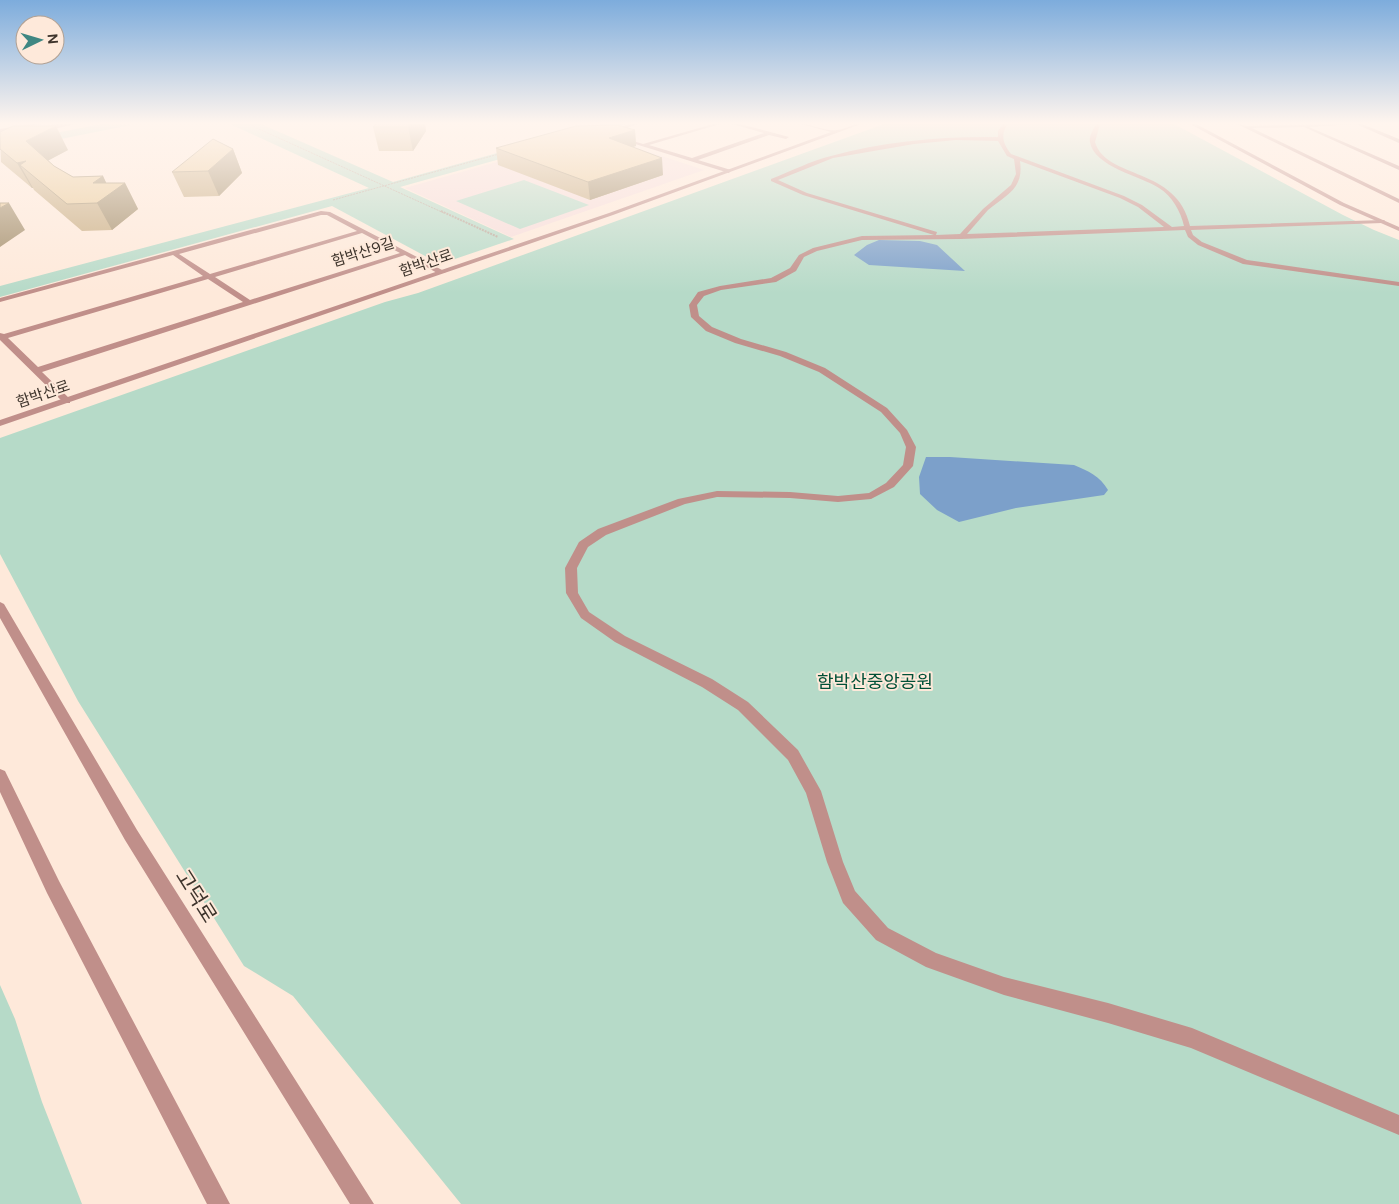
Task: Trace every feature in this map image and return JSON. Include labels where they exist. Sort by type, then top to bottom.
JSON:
[{"type":"street","name":"함박산로","points":[[0,424],[705,180]]},
{"type":"street","points":[[773,180],[791,189],[944,237]]},
{"type":"street","points":[[961,237],[985,210],[1014,186],[1016,180]]},
{"type":"street","points":[[1076,180],[1122,197],[1140,206],[1171,229]]},
{"type":"street","points":[[1148,180],[1169,193],[1178,204],[1190,235],[1197,241],[1228,256],[1246,262],[1399,284]]},
{"type":"street","points":[[1297,180],[1342,204],[1399,229]]},
{"type":"street","points":[[1355,180],[1399,201]]},
{"type":"street","name":"함박산9길","points":[[0,300],[321,213],[328,213],[406,253]]},
{"type":"street","points":[[1382,221],[961,237],[882,236],[815,249],[801,256],[793,269],[773,280],[701,294],[693,305],[695,317],[709,329],[738,341],[783,354],[822,370],[854,388],[884,410],[904,432],[910,447],[908,466],[890,485],[871,496],[838,499],[717,494],[682,501],[602,532],[583,545],[571,568],[572,593],[585,615],[620,639],[707,683],[743,706],[793,755],[813,791],[835,862],[849,897],[882,934],[932,961],[1004,986],[1108,1013],[1192,1038],[1399,1126]]},
{"type":"street","points":[[67,400],[1,336],[363,231]]},
{"type":"street","points":[[174,253],[249,303]]},
{"type":"street","points":[[406,253],[442,272]]},
{"type":"street","name":"함박산9길","points":[[36,371],[406,253]]},
{"type":"street","name":"고덕로","points":[[0,607],[130,835],[363,1204]]},
{"type":"street","points":[[0,776],[53,888],[219,1204]]},
{"type":"path","points":[[373,180],[503,239]]},
{"type":"shaded area","points":[[432,180],[675,180],[511,237],[405,188]]},
{"type":"green space","points":[[352,180],[389,180],[393,182],[424,180],[400,187],[514,239],[440,264],[332,206],[0,297],[0,286],[369,188]]},
{"type":"green space","points":[[524,180],[589,205],[520,229],[456,201]]},
{"type":"green space","name":"함박산중앙공원","points":[[729,180],[1278,180],[1343,215],[1399,240],[1399,1204],[461,1204],[293,996],[244,966],[78,701],[0,554],[0,438],[385,302],[418,293]]},
{"type":"green space","points":[[0,985],[15,1019],[42,1102],[82,1204],[0,1204]]},
{"type":"water","points":[[879,240],[920,241],[937,245],[965,271],[869,265],[854,255],[867,245]]},
{"type":"water","points":[[926,457],[1074,465],[1089,472],[1105,485],[1108,490],[1104,495],[1016,508],[959,522],[937,510],[920,494],[919,477]]},
{"type":"building","points":[[38,180],[97,180],[93,183],[125,183],[97,203],[67,204]]},
{"type":"building","points":[[0,203],[9,203],[0,208]]}]
